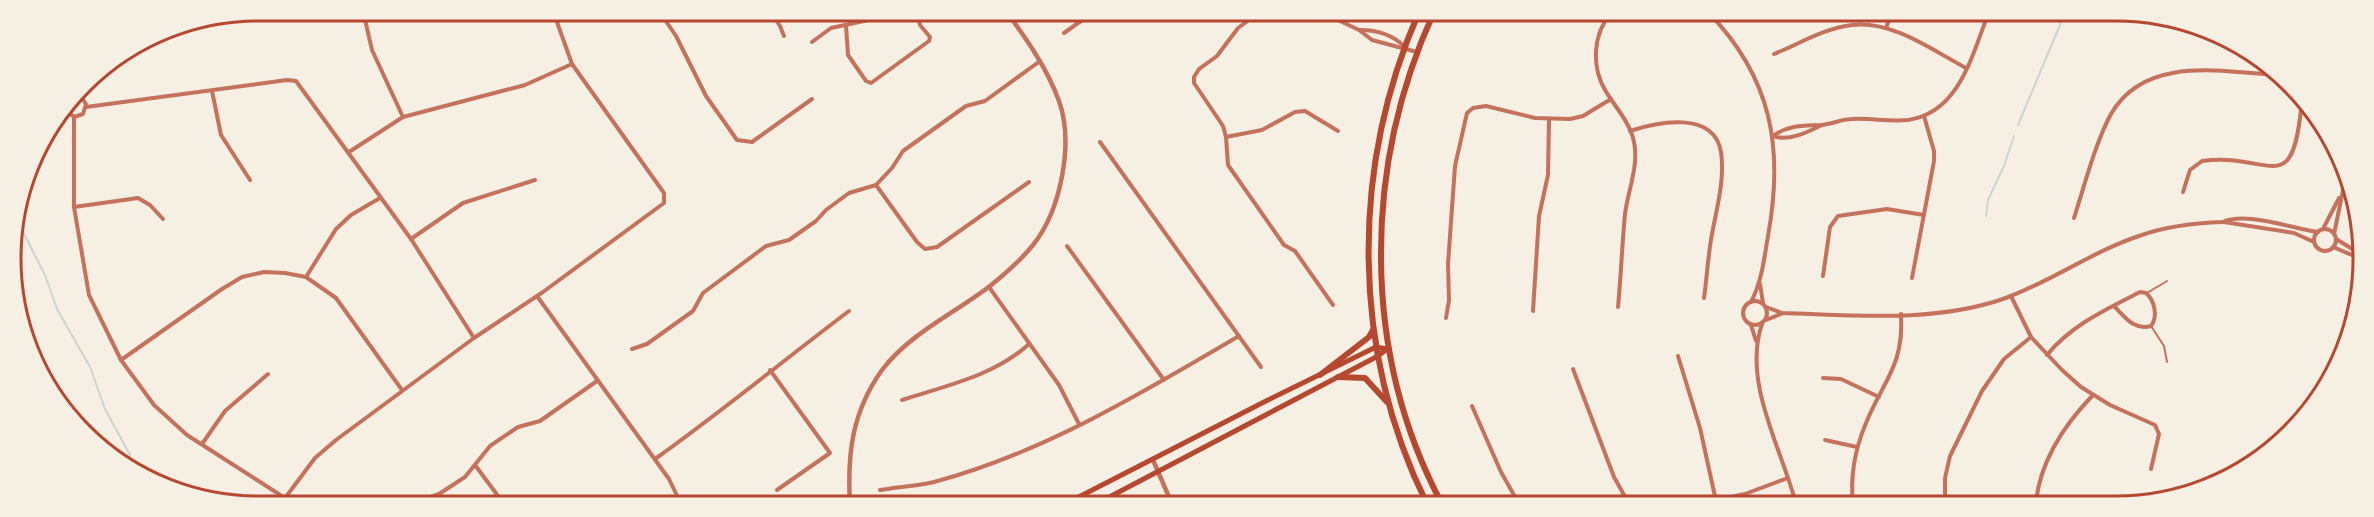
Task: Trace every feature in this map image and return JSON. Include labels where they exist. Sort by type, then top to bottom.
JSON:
[{"type":"main road","points":[[1415,21],[1384,112],[1372,179],[1368,241],[1369,292],[1376,347],[1389,405],[1403,447],[1424,496]]},
{"type":"main road","points":[[1430,21],[1417,52],[1395,125],[1383,198],[1381,262],[1387,349],[1417,446],[1439,496]]},
{"type":"main road","points":[[1320,375],[1374,330]]},
{"type":"main road","points":[[1081,496],[1376,347],[1387,349]]},
{"type":"main road","points":[[1112,496],[1378,356],[1387,349]]},
{"type":"main road","points":[[1338,377],[1365,378],[1389,405]]},
{"type":"street","points":[[364,21],[372,50],[403,117]]},
{"type":"street","points":[[286,496],[315,458],[402,390],[537,296],[664,203],[664,193],[572,64],[557,21]]},
{"type":"street","points":[[666,21],[676,36],[706,96],[737,140],[752,142],[812,99]]},
{"type":"street","points":[[777,21],[784,36]]},
{"type":"street","points":[[812,42],[831,28],[868,21]]},
{"type":"street","points":[[846,26],[848,55],[866,81],[871,83],[929,41],[930,37],[919,21]]},
{"type":"street","points":[[849,496],[850,443],[862,407],[883,370],[911,342],[989,286],[1034,244],[1052,212],[1063,167],[1065,145],[1060,103],[1040,61],[1013,21]]},
{"type":"street","points":[[1064,33],[1081,21]]},
{"type":"street","points":[[1248,21],[1238,28],[1217,56],[1199,69],[1194,77],[1198,91],[1217,116],[1226,137],[1228,165],[1284,245],[1295,251],[1333,305]]},
{"type":"street","points":[[1340,21],[1359,30],[1372,40],[1392,47],[1405,47]]},
{"type":"street","points":[[1606,21],[1598,38],[1596,61],[1600,79],[1630,131],[1634,143],[1635,160],[1625,213],[1618,306]]},
{"type":"street","points":[[1716,21],[1734,43],[1751,71],[1766,108],[1773,136],[1776,163],[1775,192],[1760,283],[1751,302],[1743,310],[1745,320],[1751,325],[1756,342],[1765,410],[1794,496]]},
{"type":"street","points":[[1886,28],[1889,21]]},
{"type":"street","points":[[1773,136],[1781,130],[1795,126],[1822,125],[1850,119],[1907,120],[1924,116],[1946,102],[1959,86],[1985,21]]},
{"type":"street","points":[[1774,54],[1837,28],[1868,24],[1886,28],[1966,68]]},
{"type":"street","points":[[1359,30],[1371,30],[1393,38],[1417,52]]},
{"type":"street","points":[[633,349],[648,344],[693,311],[703,293],[766,246],[789,240],[849,193],[876,185],[892,168],[903,151],[966,106],[985,101],[1040,61]]},
{"type":"street","points":[[349,152],[403,117],[525,85],[572,64]]},
{"type":"street","points":[[2074,218],[2111,114],[2127,93],[2150,77],[2178,72],[2211,70],[2265,74]]},
{"type":"street","points":[[86,107],[287,80],[296,81],[411,239],[474,338]]},
{"type":"street","points":[[212,91],[221,135],[250,180]]},
{"type":"street","points":[[1446,318],[1449,300],[1455,166],[1467,114],[1473,108],[1486,106],[1535,118],[1576,119],[1611,99]]},
{"type":"street","points":[[74,117],[83,114],[86,107],[82,100]]},
{"type":"street","points":[[2183,192],[2190,170],[2202,161],[2272,166],[2285,163],[2291,158],[2299,135],[2301,110]]},
{"type":"street","points":[[1226,137],[1262,130],[1294,112],[1305,111],[1338,131]]},
{"type":"street","points":[[70,114],[74,117],[74,207],[89,295],[121,360],[154,405],[187,435],[282,496]]},
{"type":"street","points":[[1912,278],[1934,160],[1932,141],[1924,116]]},
{"type":"street","points":[[1533,311],[1539,216],[1548,175],[1549,119]]},
{"type":"street","points":[[1630,131],[1656,123],[1695,124],[1710,132],[1720,146],[1721,187],[1704,298]]},
{"type":"street","points":[[1773,136],[1780,139],[1806,133],[1822,125]]},
{"type":"street","points":[[1100,142],[1261,367]]},
{"type":"street","points":[[411,239],[463,203],[535,180]]},
{"type":"street","points":[[876,185],[917,242],[925,249],[937,247],[1029,182]]},
{"type":"street","points":[[2333,247],[2342,189]]},
{"type":"street","points":[[2323,230],[2341,195]]},
{"type":"street","points":[[74,207],[138,198],[150,205],[163,219]]},
{"type":"street","points":[[306,277],[336,229],[351,215],[380,198]]},
{"type":"street","points":[[1823,276],[1830,227],[1838,216],[1887,209],[1924,215]]},
{"type":"street","points":[[2223,222],[2229,219],[2258,220],[2318,232],[2328,229],[2352,248]]},
{"type":"street","points":[[1751,302],[1782,313],[1900,314],[1951,311],[2012,296],[2137,236],[2168,227],[2223,222],[2294,232],[2314,242],[2322,251],[2333,247],[2353,255]]},
{"type":"street","points":[[2314,242],[2318,232]]},
{"type":"street","points":[[1067,246],[1164,380]]},
{"type":"street","points":[[121,360],[222,289],[242,278],[264,272],[306,277],[336,298],[402,390]]},
{"type":"street","points":[[1756,342],[1767,313],[1760,283]]},
{"type":"street","points":[[989,286],[1059,385],[1079,424]]},
{"type":"street","points":[[2047,355],[2058,340],[2077,327],[2114,306],[2140,292],[2146,293],[2153,303],[2154,320],[2151,326],[2134,325],[2114,306]]},
{"type":"street","points":[[537,296],[655,459],[677,496]]},
{"type":"street","points":[[2012,296],[2031,337],[2047,355],[2093,395],[2154,425],[2159,434],[2151,469]]},
{"type":"street","points":[[655,459],[720,412],[770,370],[849,311]]},
{"type":"street","points":[[1751,325],[1764,322],[1782,313]]},
{"type":"street","points":[[1852,496],[1851,486],[1857,447],[1866,422],[1898,360],[1902,336],[1900,314]]},
{"type":"street","points":[[880,490],[931,482],[984,467],[1031,449],[1164,380],[1239,336]]},
{"type":"street","points":[[1945,496],[1945,478],[1950,456],[1982,391],[2004,359],[2031,337]]},
{"type":"street","points":[[902,400],[994,368],[1018,354],[1029,344]]},
{"type":"street","points":[[1677,356],[1700,428],[1715,496]]},
{"type":"street","points":[[1573,369],[1614,477],[1625,496]]},
{"type":"street","points":[[770,370],[830,453],[777,490]]},
{"type":"street","points":[[202,444],[225,411],[268,374]]},
{"type":"street","points":[[1823,378],[1841,379],[1879,397]]},
{"type":"street","points":[[433,496],[465,477],[490,446],[518,427],[540,421],[597,381]]},
{"type":"street","points":[[2036,496],[2038,481],[2057,439],[2076,412],[2093,395]]},
{"type":"street","points":[[1472,406],[1494,457],[1516,496]]},
{"type":"street","points":[[1825,440],[1857,447]]},
{"type":"street","points":[[1153,460],[1169,496]]},
{"type":"street","points":[[475,465],[498,496]]},
{"type":"street","points":[[1737,496],[1788,478]]},
{"type":"lane","points":[[2146,293],[2167,281]]},
{"type":"lane","points":[[2151,326],[2164,346],[2167,362]]},
{"type":"waterway","points":[[2018,125],[2062,21]]},
{"type":"waterway","points":[[1986,216],[1988,200],[2004,166],[2014,136]]},
{"type":"waterway","points":[[23,231],[45,275],[57,309],[90,367],[105,409],[129,457]]}]
